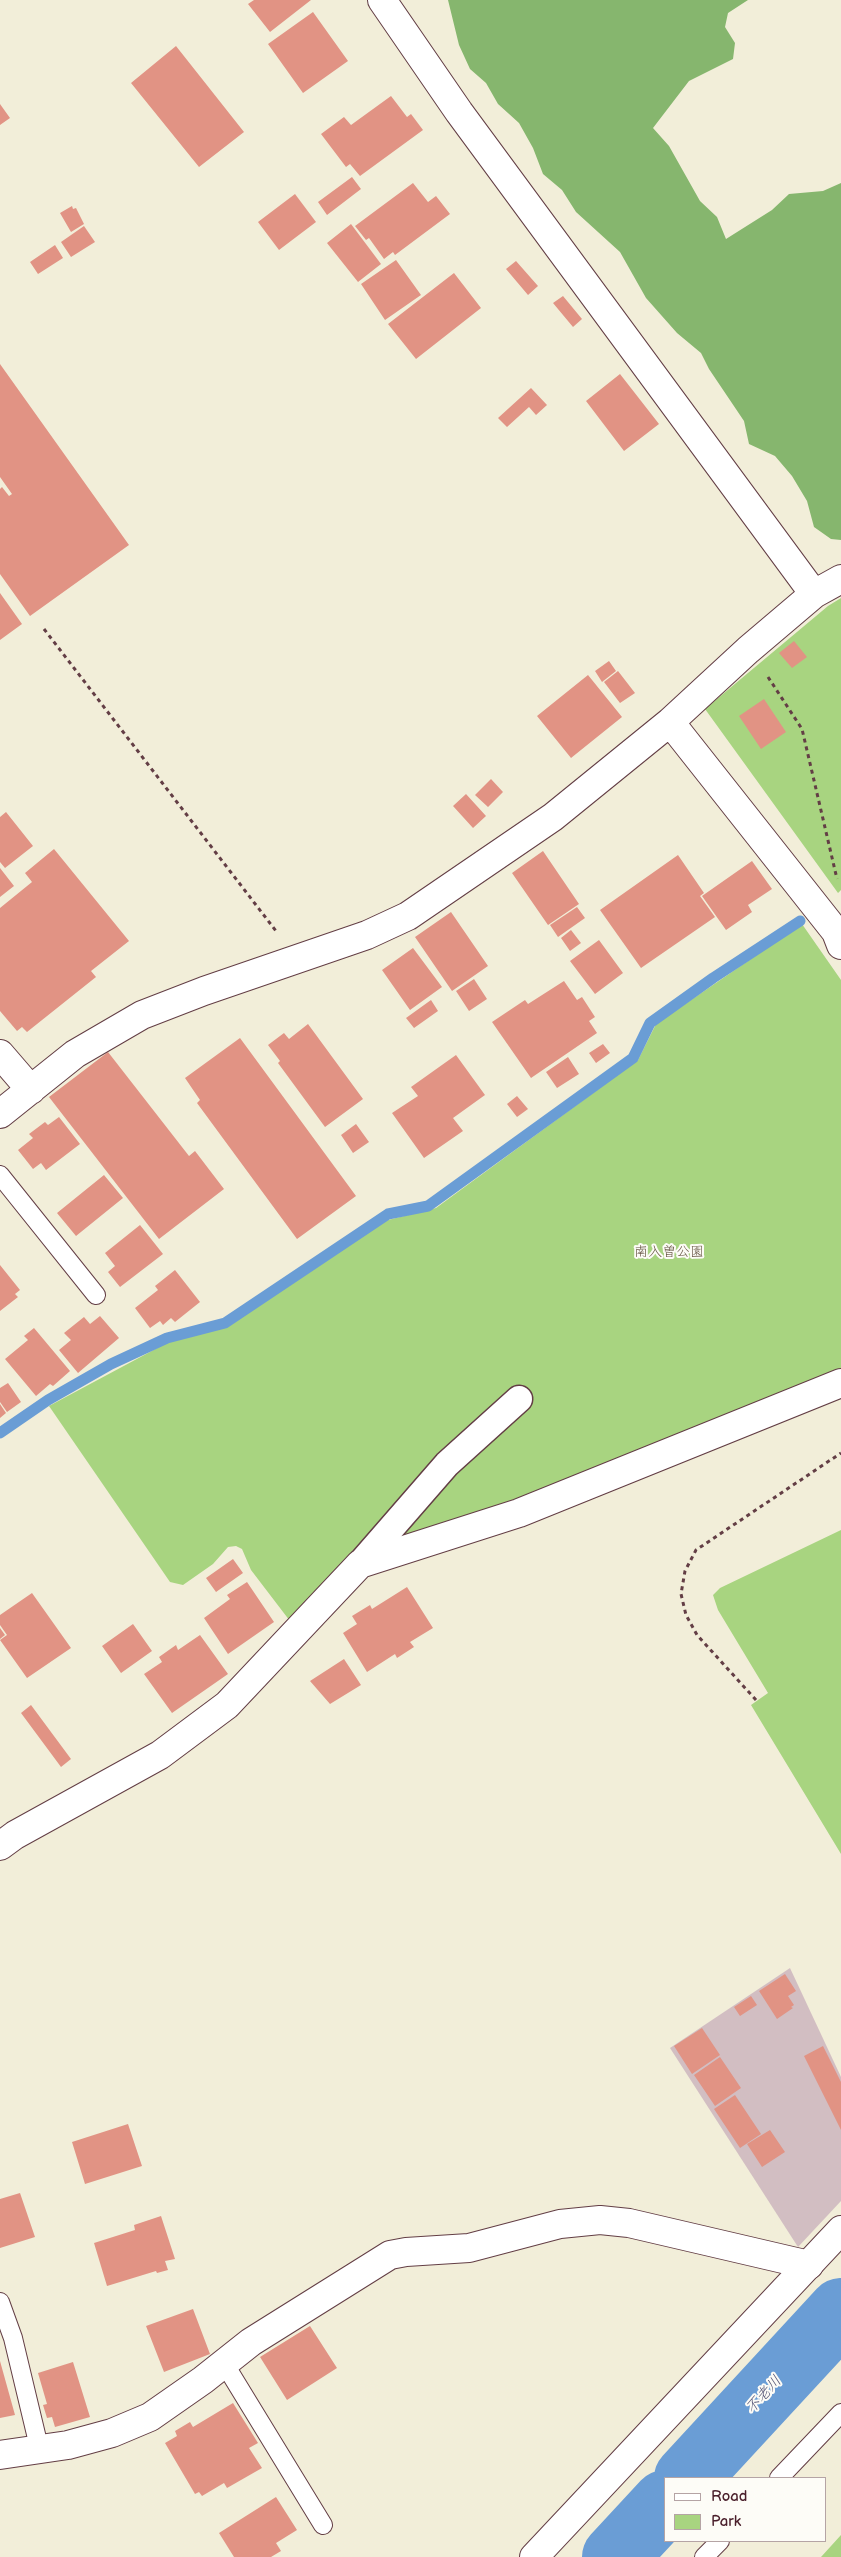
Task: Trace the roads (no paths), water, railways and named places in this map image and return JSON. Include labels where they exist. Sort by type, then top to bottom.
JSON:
[{"type":"street","points":[[382,0],[459,112],[814,594]]},
{"type":"street","points":[[0,1114],[74,1054],[142,1014],[367,935],[408,916],[553,817],[670,722],[748,650],[814,594],[841,579]]},
{"type":"street","points":[[670,722],[836,932],[841,945]]},
{"type":"street","points":[[0,1054],[31,1090]]},
{"type":"street","points":[[360,1564],[519,1513],[841,1383]]},
{"type":"street","points":[[0,1846],[15,1835],[160,1756],[227,1705],[360,1564],[447,1464],[519,1399]]},
{"type":"street","points":[[0,2455],[40,2451],[112,2433],[150,2416],[251,2342],[304,2306],[390,2255],[469,2248],[560,2224],[600,2220],[629,2223],[808,2265]]},
{"type":"street","points":[[534,2557],[841,2230]]},
{"type":"lane","points":[[0,1175],[96,1294]]},
{"type":"lane","points":[[0,2302],[13,2338],[40,2451]]},
{"type":"lane","points":[[224,2363],[323,2525]]},
{"type":"lane","points":[[780,2477],[841,2413]]},
{"type":"lane","points":[[704,2557],[719,2542]]},
{"type":"waterway","points":[[0,1433],[48,1400],[111,1364],[167,1338],[225,1323],[388,1214],[428,1206],[633,1058],[650,1023],[713,978],[800,921]]},
{"type":"waterway","name":"不老川","points":[[688,2477],[841,2311]]},
{"type":"waterway","name":"不老川","points":[[615,2557],[664,2504]]},
{"type":"park label","name":"南入曽公園","points":[[669,1252]]}]
